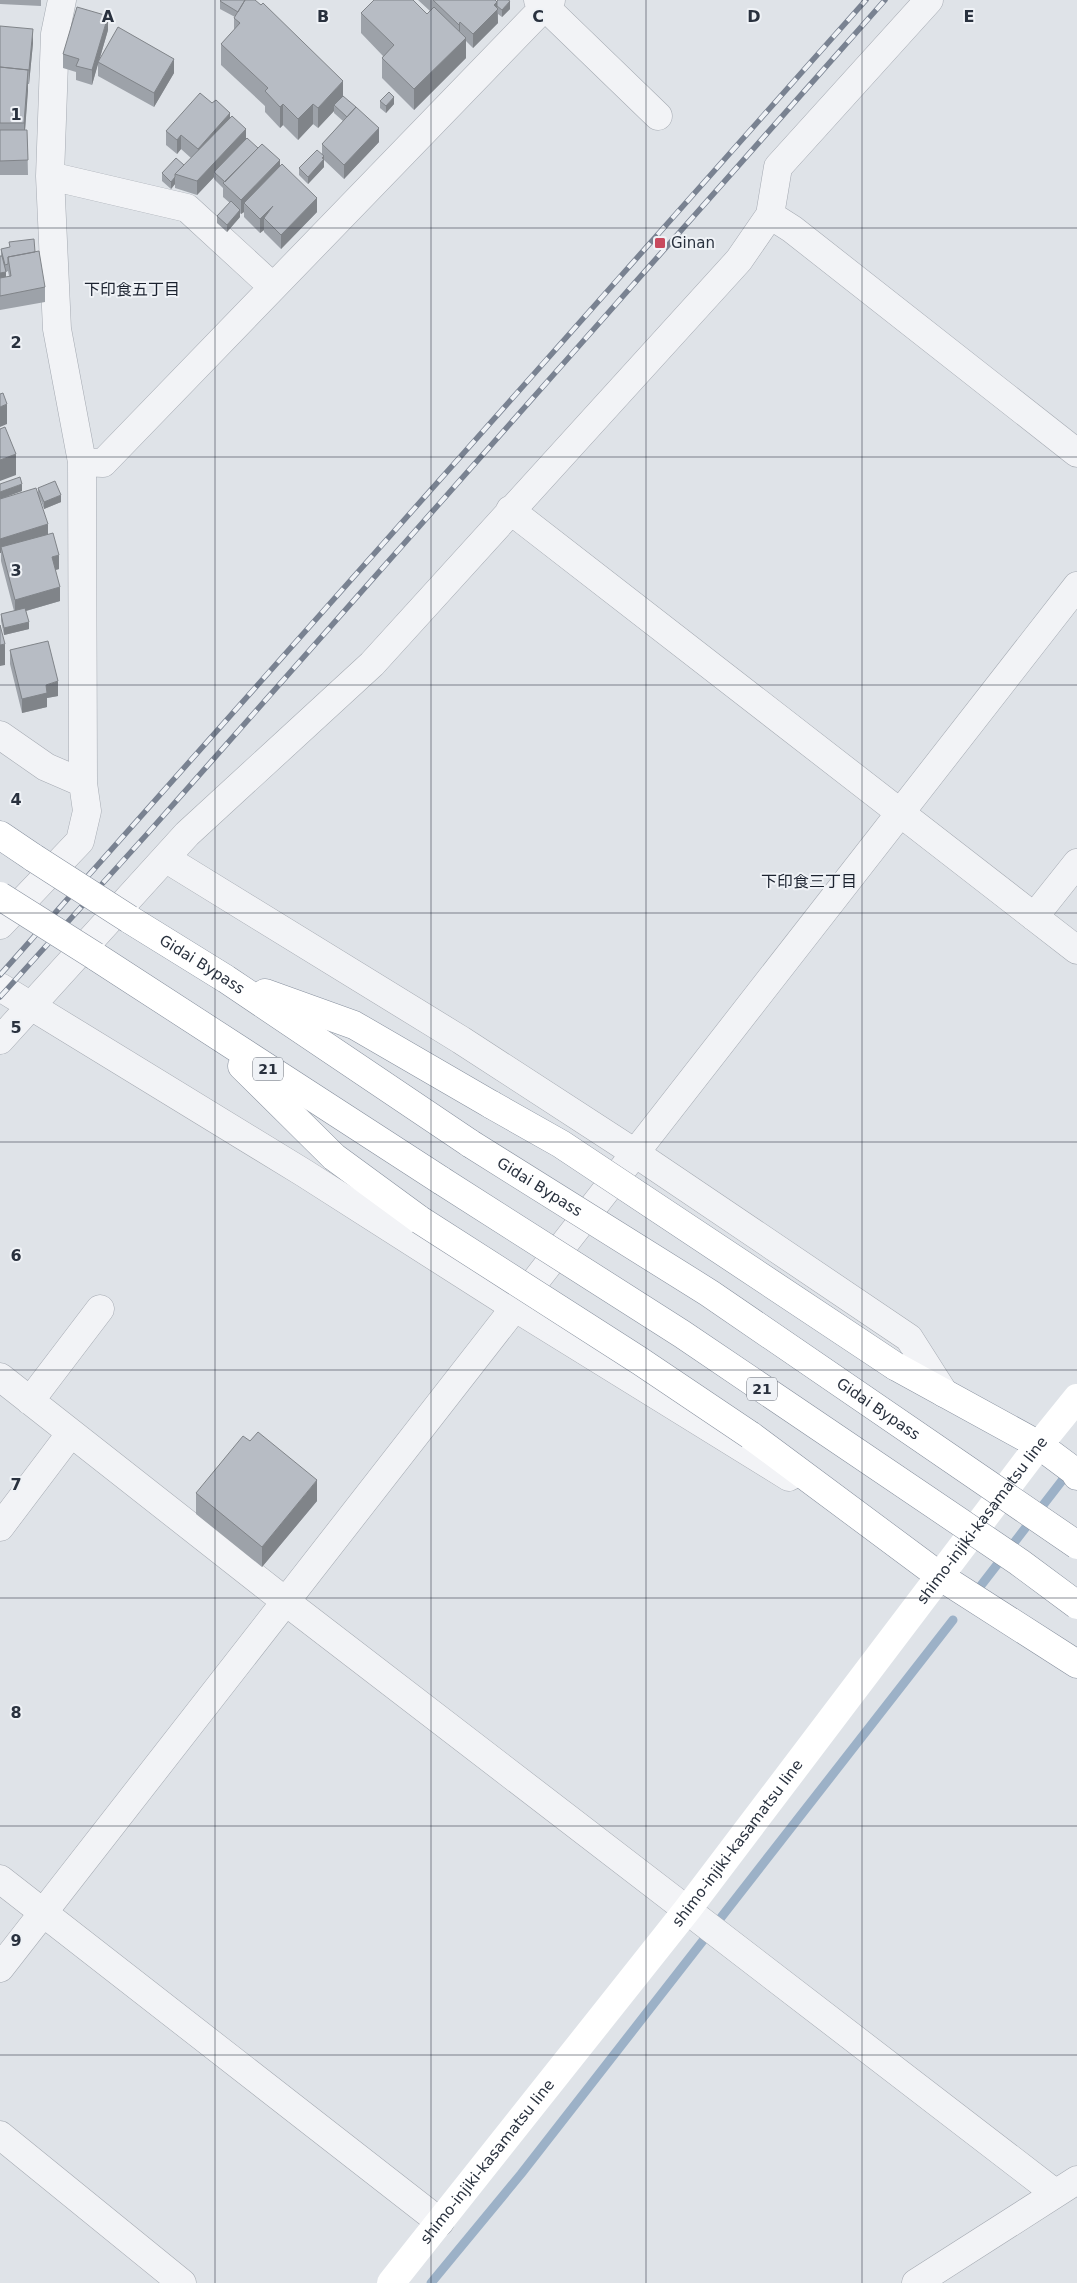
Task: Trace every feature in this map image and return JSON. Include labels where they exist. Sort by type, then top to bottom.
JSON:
[{"type":"main road","name":"Gidai Bypass","points":[[0,835],[129,919],[226,979],[471,1144],[709,1293],[1077,1545]]},
{"type":"main road","name":"21","points":[[0,896],[690,1340],[1019,1562],[1077,1605]]},
{"type":"main road","points":[[226,979],[354,1025],[561,1144],[895,1366],[1039,1445],[1076,1473]]},
{"type":"main road","name":"21","points":[[202,1027],[334,1157],[420,1220],[640,1361],[750,1435],[941,1576],[1075,1665]]},
{"type":"main road","name":"shimo-injiki-kasamatsu line","points":[[391,2283],[440,2222],[704,1922],[941,1576],[1039,1445],[1077,1398]]},
{"type":"street","points":[[0,924],[80,841],[87,811],[83,783],[82,462],[57,329],[50,176],[55,34],[62,0]]},
{"type":"street","points":[[0,1040],[187,834],[372,664],[739,260],[770,215],[778,167],[929,0]]},
{"type":"street","points":[[82,462],[103,463],[273,288],[544,2],[658,116]]},
{"type":"street","points":[[50,176],[187,208],[273,288]]},
{"type":"street","points":[[770,215],[792,229],[1077,453]]},
{"type":"street","points":[[510,510],[1077,950]]},
{"type":"street","points":[[0,1968],[1077,586]]},
{"type":"street","points":[[0,735],[46,767],[83,783]]},
{"type":"street","points":[[165,858],[461,1040],[634,1153],[909,1338],[944,1392]]},
{"type":"street","points":[[1034,917],[1077,863]]},
{"type":"street","points":[[0,987],[304,1173],[514,1307],[807,1488],[822,1489]]},
{"type":"street","points":[[30,1401],[100,1309]]},
{"type":"street","points":[[0,1377],[285,1601],[704,1922],[1066,2187],[916,2283]]},
{"type":"street","points":[[0,1527],[72,1434]]},
{"type":"street","points":[[0,1879],[440,2222]]},
{"type":"street","points":[[0,2135],[182,2283]]},
{"type":"building","points":[[221,0],[245,0],[238,12]]},
{"type":"building","points":[[245,0],[255,0],[261,5],[263,3],[343,81],[318,108],[313,104],[298,119],[283,104],[280,107],[265,91],[268,88],[221,44],[240,23],[234,18]]},
{"type":"building","points":[[374,0],[413,0],[427,14],[434,7],[466,38],[414,89],[382,58],[394,45],[361,13]]},
{"type":"building","points":[[433,0],[495,0],[497,2],[494,5],[498,9],[473,34],[460,22],[459,25]]},
{"type":"building","points":[[498,0],[510,1],[502,10],[497,6]]},
{"type":"building","points":[[77,7],[108,16],[92,70],[76,66],[79,59],[63,54]]},
{"type":"building","points":[[0,26],[33,29],[29,70],[0,67]]},
{"type":"building","points":[[118,27],[174,59],[154,93],[98,62]]},
{"type":"building","points":[[0,67],[28,70],[24,123],[0,123]]},
{"type":"building","points":[[389,92],[394,97],[386,106],[380,101]]},
{"type":"building","points":[[200,93],[212,103],[216,100],[230,113],[198,149],[181,135],[177,140],[166,131]]},
{"type":"building","points":[[343,96],[356,107],[347,117],[334,105]]},
{"type":"building","points":[[356,107],[379,128],[344,165],[322,144]]},
{"type":"building","points":[[232,116],[246,129],[197,181],[175,174]]},
{"type":"building","points":[[0,130],[27,130],[28,160],[0,161]]},
{"type":"building","points":[[247,138],[258,148],[225,182],[214,172]]},
{"type":"building","points":[[262,144],[280,160],[241,200],[223,183]]},
{"type":"building","points":[[317,150],[324,156],[322,158],[324,159],[308,177],[299,168]]},
{"type":"building","points":[[176,158],[184,165],[175,174],[171,182],[162,173]]},
{"type":"building","points":[[282,164],[317,198],[281,235],[264,218],[273,206],[260,219],[244,203]]},
{"type":"building","points":[[231,201],[240,210],[227,225],[217,216]]},
{"type":"building","points":[[34,239],[35,252],[8,257],[8,264],[5,265],[1,249],[10,247],[9,242]]},
{"type":"building","points":[[39,251],[45,287],[0,296],[0,278],[11,276],[8,257]]},
{"type":"building","points":[[0,256],[2,256],[6,272],[0,273]]},
{"type":"building","points":[[3,393],[7,404],[0,407],[0,394]]},
{"type":"building","points":[[5,427],[16,454],[0,460],[0,429]]},
{"type":"building","points":[[20,477],[22,484],[0,492],[0,484]]},
{"type":"building","points":[[55,481],[61,495],[44,502],[38,488]]},
{"type":"building","points":[[36,488],[48,524],[0,539],[0,499]]},
{"type":"building","points":[[53,533],[59,555],[52,557],[60,587],[15,600],[1,547]]},
{"type":"building","points":[[25,608],[29,622],[4,628],[1,614]]},
{"type":"building","points":[[0,625],[5,644],[0,645]]},
{"type":"building","points":[[48,641],[58,681],[46,685],[47,693],[22,699],[10,650]]},
{"type":"building","points":[[258,1432],[317,1480],[262,1547],[196,1493],[243,1436],[250,1441]]},
{"type":"waterway","points":[[979,1588],[1064,1478]]},
{"type":"waterway","points":[[431,2283],[521,2174],[953,1620]]},
{"type":"railway","points":[[0,975],[866,0]]},
{"type":"railway","points":[[0,997],[148,833],[885,0]]},
{"type":"place","name":"Ginan","points":[[660,243]]},
{"type":"district","name":"下印食五丁目","points":[[132,289]]},
{"type":"district","name":"下印食三丁目","points":[[809,881]]}]
